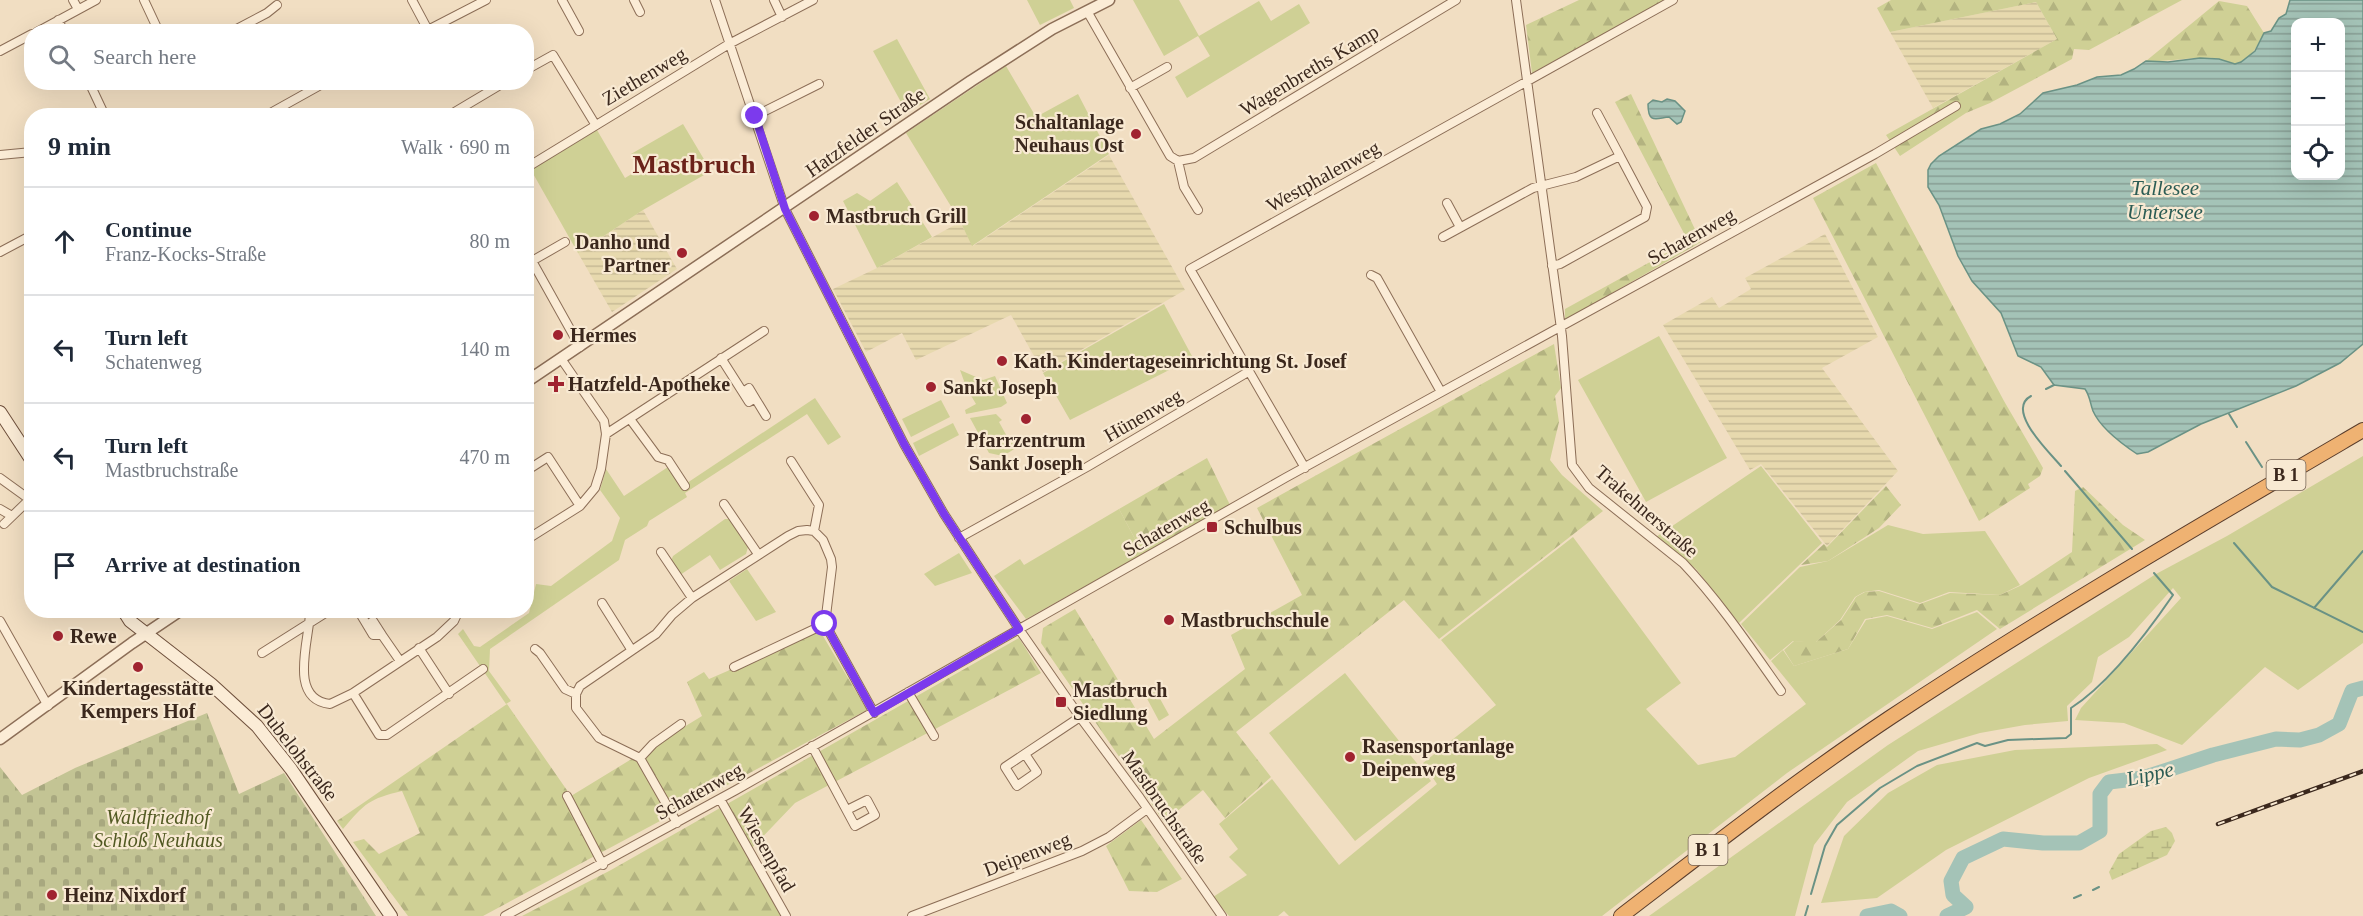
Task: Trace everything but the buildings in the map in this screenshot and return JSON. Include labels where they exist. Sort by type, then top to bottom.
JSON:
[{"type":"highway","name":"B 1","points":[[1621,916],[1795,783],[1891,718],[2030,628],[2363,430]]},
{"type":"main road","points":[[0,411],[24,448]]},
{"type":"main road","name":"Dubelohstraße","points":[[128,618],[211,684],[257,726],[292,771],[391,916]]},
{"type":"street","points":[[73,0],[78,9]]},
{"type":"street","points":[[51,24],[96,0]]},
{"type":"street","points":[[144,0],[155,24]]},
{"type":"street","points":[[412,0],[423,24]]},
{"type":"street","points":[[440,24],[486,0]]},
{"type":"street","points":[[562,0],[579,31]]},
{"type":"street","points":[[634,0],[640,12]]},
{"type":"street","name":"Mastbruchstraße","points":[[715,0],[785,209],[904,444],[959,538],[1019,629],[1221,916]]},
{"type":"street","points":[[774,0],[782,17]]},
{"type":"street","name":"Ziethenweg","points":[[534,163],[729,44],[813,0]]},
{"type":"street","name":"Hatzfelder Straße","points":[[534,377],[971,81],[1052,29],[1109,0]]},
{"type":"street","name":"Wagenbreths Kamp","points":[[1178,161],[1194,158],[1456,0]]},
{"type":"street","name":"Trakehnerstraße","points":[[1516,0],[1560,326],[1572,465],[1589,488],[1683,563],[1696,577],[1740,631],[1781,692]]},
{"type":"street","name":"Westphalenweg","points":[[1305,468],[1190,269],[1673,0]]},
{"type":"street","points":[[246,24],[267,13],[277,4]]},
{"type":"street","points":[[1087,11],[1170,156],[1178,161],[1184,187],[1198,210]]},
{"type":"street","points":[[58,20],[60,24]]},
{"type":"street","points":[[0,51],[24,38]]},
{"type":"street","points":[[534,66],[553,55],[595,124]]},
{"type":"street","points":[[1130,88],[1167,67]]},
{"type":"street","points":[[755,116],[819,84]]},
{"type":"street","points":[[93,90],[101,108]]},
{"type":"street","points":[[279,108],[312,90]]},
{"type":"street","points":[[461,108],[492,90]]},
{"type":"street","name":"Schatenweg","points":[[505,916],[603,865],[1305,468],[1875,154],[1956,106]]},
{"type":"street","points":[[1552,266],[1560,264],[1645,217],[1647,207],[1597,113]]},
{"type":"street","points":[[0,155],[24,153]]},
{"type":"street","points":[[1443,237],[1533,188],[1576,177],[1620,156]]},
{"type":"street","points":[[1447,203],[1460,227]]},
{"type":"street","points":[[0,252],[24,239]]},
{"type":"street","points":[[534,260],[565,242]]},
{"type":"street","points":[[534,269],[580,346]]},
{"type":"street","points":[[1371,275],[1377,278],[1441,392]]},
{"type":"street","points":[[606,434],[764,331]]},
{"type":"street","points":[[721,358],[743,392],[749,388],[766,416]]},
{"type":"street","points":[[534,535],[580,506],[595,488],[601,469],[606,434],[603,421],[562,360]]},
{"type":"street","name":"Hünenweg","points":[[959,538],[1087,467],[1248,372]]},
{"type":"street","points":[[630,419],[658,457],[668,460],[685,486]]},
{"type":"street","points":[[534,466],[548,457],[580,506]]},
{"type":"street","points":[[791,461],[819,505],[814,531]]},
{"type":"street","points":[[0,478],[24,494]]},
{"type":"street","points":[[4,524],[24,504]]},
{"type":"street","points":[[724,504],[758,554]]},
{"type":"street","points":[[0,509],[12,516]]},
{"type":"street","points":[[677,823],[640,758],[599,738],[576,708],[576,694],[580,686],[656,634],[672,615],[692,598],[758,554],[798,531],[814,531],[826,545],[832,567],[825,624],[874,713]]},
{"type":"street","points":[[661,552],[692,598]]},
{"type":"street","points":[[602,603],[631,649]]},
{"type":"street","points":[[0,739],[169,618]]},
{"type":"street","points":[[311,618],[303,662],[306,685],[316,699],[330,704],[352,693],[400,662],[446,630],[455,618]]},
{"type":"street","points":[[262,653],[317,618]]},
{"type":"street","points":[[363,618],[373,635],[382,635],[400,662]]},
{"type":"street","points":[[0,621],[48,706]]},
{"type":"street","points":[[734,668],[825,624]]},
{"type":"street","points":[[419,648],[449,694]]},
{"type":"street","points":[[535,649],[565,689],[576,694]]},
{"type":"street","points":[[352,693],[379,735],[387,735],[483,669]]},
{"type":"street","points":[[908,692],[934,736]]},
{"type":"street","points":[[1025,754],[1080,717]]},
{"type":"street","points":[[640,758],[653,744],[681,724]]},
{"type":"street","points":[[812,746],[847,810]]},
{"type":"street","points":[[567,796],[603,865]]},
{"type":"street","name":"Wiesenpfad","points":[[720,799],[786,916]]},
{"type":"street","name":"Deipenweg","points":[[912,916],[1082,851],[1109,837],[1147,809]]},
{"type":"shaded area","points":[[2036,2],[2057,39],[1933,108],[1890,32]]},
{"type":"shaded area","points":[[1109,155],[1185,290],[1043,372],[1011,315],[916,360],[902,333],[866,352],[833,289],[877,268],[960,222],[973,246]]},
{"type":"shaded area","points":[[643,210],[677,269],[612,312],[578,253]]},
{"type":"shaded area","points":[[1825,234],[1878,337],[1822,368],[1898,471],[1827,546],[1761,464],[1750,470],[1663,325],[1712,297],[1719,308],[1751,289],[1745,278]]},
{"type":"green space","points":[[1027,0],[1070,0],[1074,8],[1040,25]]},
{"type":"green space","points":[[1133,0],[1179,0],[1199,36],[1259,1],[1271,21],[1299,4],[1310,23],[1187,98],[1175,77],[1210,56],[1198,36],[1164,56]]},
{"type":"green space","points":[[1579,0],[1665,0],[1532,73],[1526,25]]},
{"type":"green space","points":[[1891,0],[2182,0],[2089,50],[2074,49],[2072,59],[1990,103],[1966,113],[1900,156],[1886,135],[2057,39],[2036,2],[1890,32],[1877,8]]},
{"type":"green space","points":[[2219,1],[2247,6],[2264,33],[2249,56],[2241,62],[2234,63],[2213,58],[2146,61]]},
{"type":"green space","points":[[897,39],[930,99],[907,113],[873,51]]},
{"type":"green space","points":[[1006,66],[1036,117],[1078,94],[1109,154],[972,246],[960,221],[906,133]]},
{"type":"green space","points":[[1631,94],[1701,242],[1565,320],[1565,309],[1688,241],[1615,102]]},
{"type":"green space","points":[[683,124],[711,171],[643,210],[578,253],[534,175],[534,168],[597,130],[625,178],[640,169],[631,154]]},
{"type":"green space","points":[[1876,163],[2004,401],[2043,468],[2040,476],[2028,484],[2030,488],[1979,521],[1813,198]]},
{"type":"green space","points":[[897,182],[932,237],[877,268],[843,201],[857,193],[870,201]]},
{"type":"green space","points":[[1164,304],[1193,358],[1070,420],[1043,373]]},
{"type":"green space","points":[[1659,336],[1727,458],[1646,502],[1578,380]]},
{"type":"green space","points":[[1554,344],[1561,388],[1555,396],[1559,422],[1550,460],[1562,475],[1603,511],[1439,639],[1404,600],[1236,732],[1271,777],[1225,818],[1203,790],[1164,822],[1041,643],[1043,628],[1075,609],[1154,739],[1245,669],[1231,635],[1302,595],[1257,508]]},
{"type":"green space","points":[[960,370],[983,380],[995,376],[1007,403],[1001,407],[966,414],[965,410],[976,404],[962,387],[964,381]]},
{"type":"green space","points":[[815,398],[841,437],[828,445],[807,414],[685,493],[687,497],[649,521],[647,526],[625,540],[619,560],[490,649],[489,671],[511,701],[506,704],[458,634],[463,629],[474,646],[480,647],[522,618],[534,618],[536,584],[551,586],[612,541],[620,518],[600,490],[606,469],[624,496],[668,467],[681,487]]},
{"type":"green space","points":[[941,400],[950,417],[911,437],[902,419]]},
{"type":"green space","points":[[996,414],[1002,420],[999,422],[1009,440],[1018,443],[1019,446],[1003,456],[989,453],[970,418]]},
{"type":"green space","points":[[953,423],[959,435],[919,456],[913,443]]},
{"type":"green space","points":[[2363,456],[2363,643],[2298,690],[2265,667],[2182,745],[2124,723],[2075,720],[2081,708],[2181,598],[2173,588],[2129,637],[2098,657],[2092,682],[2067,706],[2068,721],[2025,725],[1980,733],[1918,751],[1847,802],[1814,845],[1795,916],[1649,916],[1888,745],[2156,574],[2227,536]]},
{"type":"green space","points":[[1207,458],[1230,505],[1143,554],[1119,509]]},
{"type":"green space","points":[[1761,466],[1822,543],[1739,623],[1696,569],[1656,537]]},
{"type":"green space","points":[[1886,486],[1901,505],[1879,528],[1828,561],[1801,565],[1824,544],[1827,547]]},
{"type":"green space","points":[[2083,487],[2123,525],[2145,540],[2000,629],[1977,610],[1932,628],[1887,615],[1865,619],[1848,649],[1794,666],[1784,650],[1794,641],[1816,642],[1841,620],[1856,597],[1865,592],[1879,591],[1920,604],[1950,593],[2000,595],[2022,585],[2072,552],[2075,491]]},
{"type":"green space","points":[[1119,509],[1143,554],[1026,619],[994,576],[1020,559],[1024,565]]},
{"type":"green space","points":[[725,519],[729,519],[748,547],[746,554],[720,570],[710,555],[680,575],[671,561],[673,556]]},
{"type":"green space","points":[[1888,525],[1923,534],[1985,531],[2020,585],[2000,595],[1949,592],[1920,603],[1879,590],[1864,592],[1855,597],[1840,620],[1815,643],[1793,641],[1770,660],[1741,624],[1800,567],[1828,561]]},
{"type":"green space","points":[[1573,537],[1681,683],[1646,709],[1698,765],[1735,757],[1806,704],[1771,661],[1783,650],[1794,666],[1848,649],[1866,620],[1887,616],[1932,629],[1977,612],[1997,629],[1787,773],[1602,916],[1289,916],[1284,911],[1278,916],[1229,916],[1213,897],[1247,875],[1229,857],[1238,849],[1219,824],[1272,779],[1339,865],[1437,784],[1423,763],[1496,705],[1441,640]]},
{"type":"green space","points":[[959,553],[972,573],[935,586],[924,574]]},
{"type":"green space","points":[[747,569],[776,612],[756,621],[729,581]]},
{"type":"green space","points":[[820,631],[867,710],[483,916],[408,916],[353,842],[364,839],[379,854],[420,833],[402,791],[368,803],[343,829],[337,821],[507,704],[571,796],[702,716],[687,682],[704,672],[709,679]]},
{"type":"green space","points":[[1019,638],[1041,673],[795,803],[748,852],[784,916],[522,916],[611,870]]},
{"type":"green space","name":"Rasensportanlage Deipenweg","points":[[1345,673],[1431,781],[1355,841],[1269,733]]},
{"type":"green space","points":[[1153,686],[1169,715],[1159,721],[1143,691]]},
{"type":"green space","name":"Waldfriedhof Schloß Neuhaus","points":[[207,713],[239,794],[284,773],[376,916],[0,916],[0,767],[22,795],[75,768]]},
{"type":"green space","points":[[2157,744],[2167,750],[2089,778],[1946,850],[1877,898],[1821,903],[1844,836],[1888,793],[1937,765],[2015,750]]},
{"type":"green space","points":[[1141,820],[1182,879],[1157,892],[1129,891],[1106,846]]},
{"type":"green space","points":[[2166,827],[2172,833],[2175,841],[2167,855],[2112,880],[2109,872],[2119,854],[2151,831]]},
{"type":"water","name":"Tallesee Untersee","points":[[2290,0],[2363,0],[2363,344],[2340,363],[2296,386],[2201,424],[2148,452],[2137,454],[2118,440],[2096,417],[2085,389],[2054,385],[2041,367],[2018,356],[2001,313],[1972,281],[1958,256],[1939,205],[1928,187],[1928,170],[1939,156],[1981,129],[2000,124],[2020,114],[2043,93],[2077,85],[2097,77],[2121,75],[2146,61],[2168,62],[2200,58],[2219,59],[2235,64],[2241,62],[2255,51],[2264,33],[2271,31],[2279,18],[2286,14]]},
{"type":"water","points":[[1667,99],[1675,101],[1685,111],[1681,122],[1677,124],[1669,117],[1651,118],[1648,111],[1648,104],[1653,100],[1662,102]]},
{"type":"waterway","points":[[2046,389],[2054,385]]},
{"type":"waterway","points":[[2031,396],[2024,402],[2023,411],[2026,421],[2039,441],[2061,466]]},
{"type":"waterway","points":[[2229,414],[2237,427]]},
{"type":"waterway","points":[[2246,442],[2262,467]]},
{"type":"waterway","points":[[2065,471],[2132,549]]},
{"type":"waterway","points":[[2234,543],[2272,587],[2363,632]]},
{"type":"waterway","points":[[2314,608],[2363,551]]},
{"type":"waterway","points":[[1811,894],[1825,846],[1837,825],[1880,788],[1917,766],[1977,743],[1985,746],[2008,740],[2066,738],[2071,734],[2071,708],[2086,698],[2114,671],[2140,641],[2173,595],[2154,573]]},
{"type":"waterway","name":"Lippe","points":[[1947,916],[1966,907],[1953,895],[1951,881],[1963,858],[2003,839],[2043,843],[2079,843],[2100,831],[2100,794],[2109,782],[2143,778],[2213,755],[2276,739],[2300,740],[2319,735],[2339,724],[2352,691],[2363,688]]},
{"type":"waterway","points":[[2093,890],[2099,887]]},
{"type":"waterway","points":[[2074,898],[2081,895]]},
{"type":"waterway","points":[[1805,916],[1808,906]]},
{"type":"waterway","name":"Lippe","points":[[1867,916],[1891,911],[1900,916]]},
{"type":"railway","points":[[2218,824],[2363,771]]},
{"type":"place","name":"Schaltanlage Neuhaus Ost","points":[[1136,134]]},
{"type":"place","name":"Mastbruch Grill","points":[[814,216]]},
{"type":"place","name":"Danho und Partner","points":[[682,253]]},
{"type":"place","name":"Hermes","points":[[558,335]]},
{"type":"place","name":"Kath. Kindertageseinrichtung St. Josef","points":[[1002,361]]},
{"type":"place","name":"Hatzfeld-Apotheke","points":[[556,384]]},
{"type":"place","name":"Sankt Joseph","points":[[931,387]]},
{"type":"place","name":"Pfarrzentrum Sankt Joseph","points":[[1026,419]]},
{"type":"place","name":"Schulbus","points":[[1212,527]]},
{"type":"place","name":"Mastbruchschule","points":[[1169,620]]},
{"type":"place","name":"Rewe","points":[[58,636]]},
{"type":"place","name":"Kindertagesstätte Kempers Hof","points":[[138,667]]},
{"type":"place","name":"Mastbruch Siedlung","points":[[1061,702]]},
{"type":"place","name":"Rasensportanlage Deipenweg","points":[[1350,757]]},
{"type":"place","name":"Heinz Nixdorf","points":[[52,895]]},
{"type":"district","name":"Mastbruch","points":[[694,164]]},
{"type":"route","points":[[755,116],[785,209],[810,254],[838,315],[904,444],[944,514],[1019,629],[874,713],[825,624]]}]
